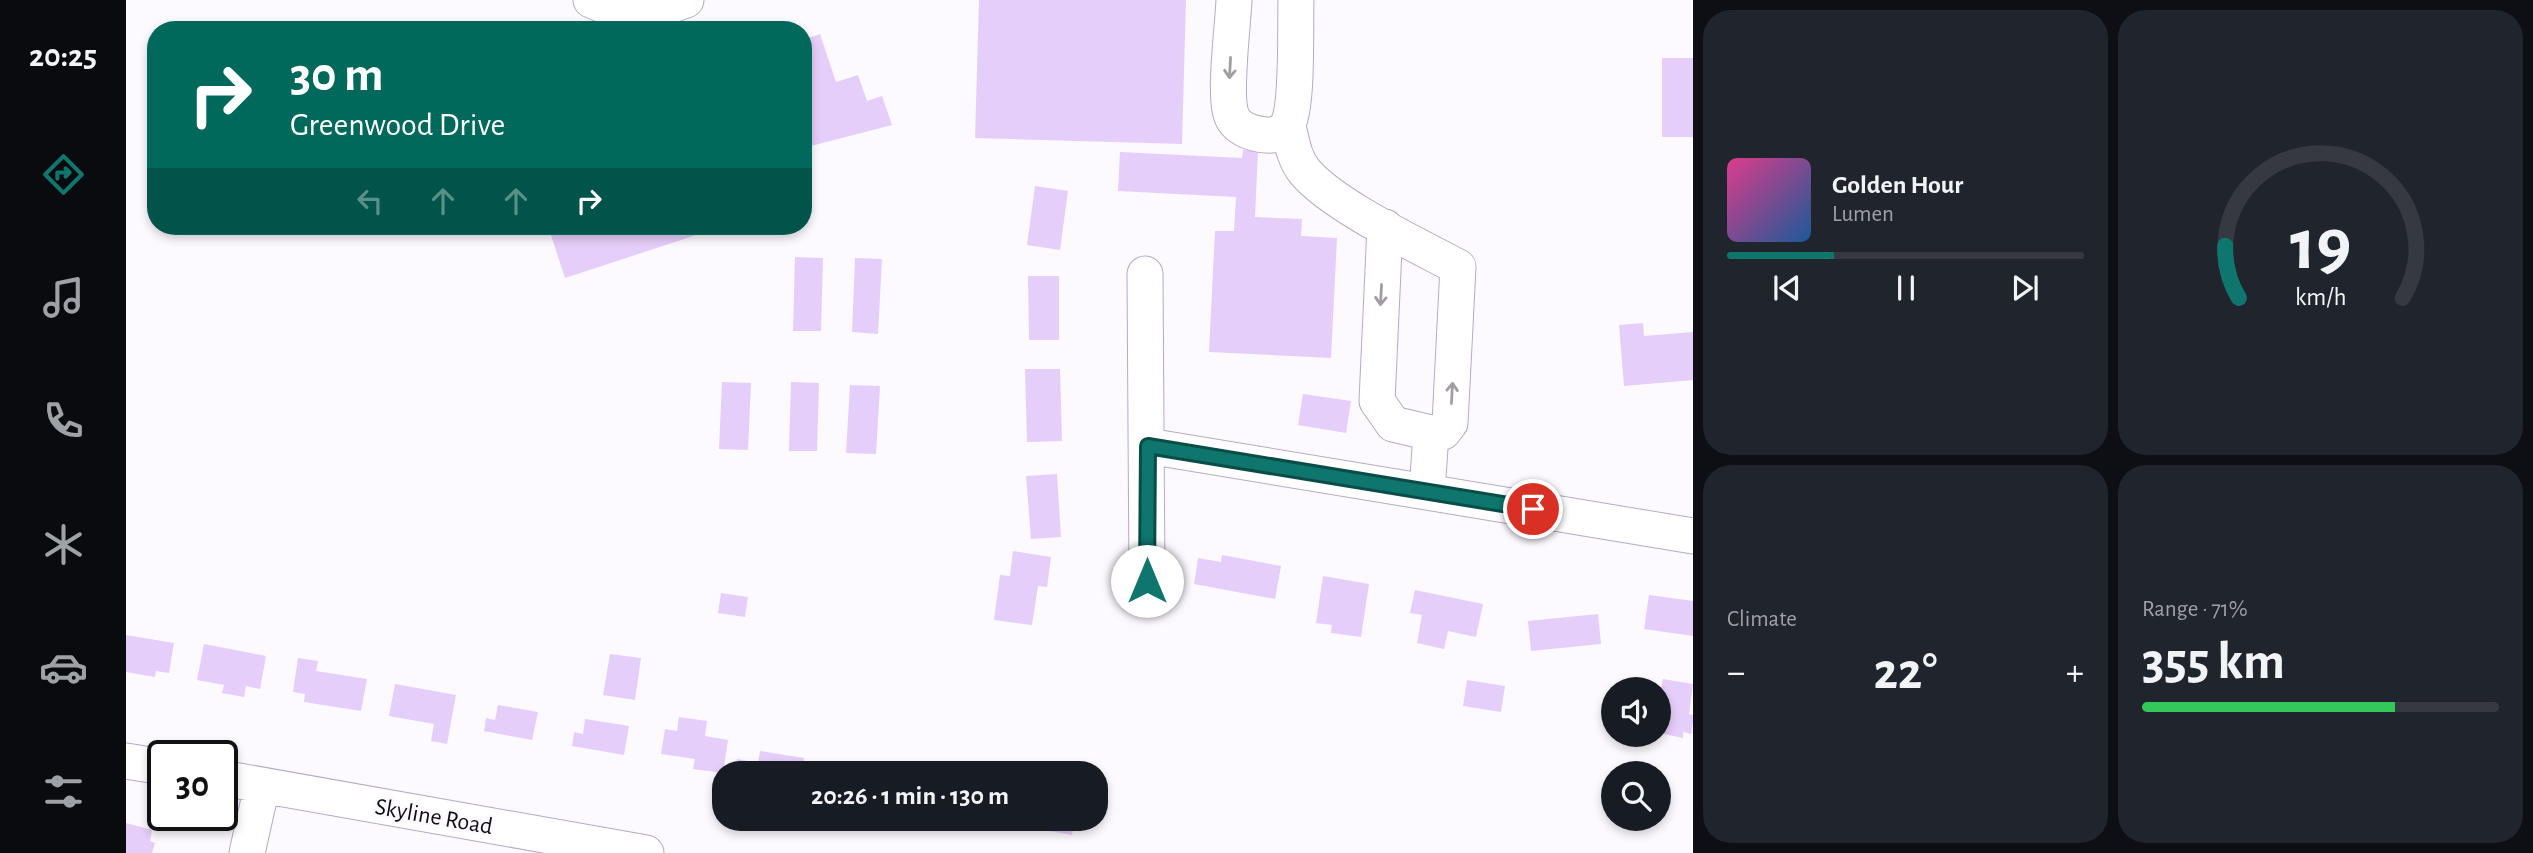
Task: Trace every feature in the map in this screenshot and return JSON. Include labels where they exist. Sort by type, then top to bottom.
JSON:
[{"type":"street","points":[[591,0],[601,5],[631,10],[686,0]]},
{"type":"street","points":[[1234,0],[1229,95],[1231,114],[1239,126],[1252,133],[1269,136],[1288,126]]},
{"type":"street","points":[[1296,0],[1292,106],[1288,126],[1295,156],[1305,172],[1328,192],[1458,267],[1450,423],[1443,432],[1431,433],[1393,424],[1377,401],[1385,227]]},
{"type":"street","points":[[1145,274],[1147,581]]},
{"type":"street","points":[[1427,492],[1431,433]]},
{"type":"street","points":[[1148,446],[1693,536]]},
{"type":"street","points":[[126,761],[147,764]]},
{"type":"street","name":"Skyline Road","points":[[238,781],[646,853]]},
{"type":"street","points":[[247,853],[262,786]]},
{"type":"building","points":[[979,0],[1186,0],[1182,144],[975,138]]},
{"type":"building","points":[[820,34],[836,82],[858,75],[867,101],[882,96],[892,125],[812,146],[812,37]]},
{"type":"building","points":[[1662,58],[1693,58],[1693,137],[1662,137]]},
{"type":"building","points":[[1243,150],[1258,151],[1255,217],[1302,219],[1301,236],[1337,238],[1331,358],[1209,352],[1215,231],[1234,231],[1236,197],[1118,191],[1120,152],[1242,158]]},
{"type":"building","points":[[1035,186],[1068,191],[1060,250],[1027,245]]},
{"type":"building","points":[[551,235],[696,235],[565,278]]},
{"type":"building","points":[[795,257],[823,258],[821,331],[793,331]]},
{"type":"building","points":[[855,258],[882,259],[878,334],[852,332]]},
{"type":"building","points":[[1028,276],[1059,276],[1059,340],[1029,340]]},
{"type":"building","points":[[1643,323],[1644,336],[1693,332],[1693,380],[1624,386],[1619,325]]},
{"type":"building","points":[[1025,369],[1060,369],[1062,441],[1027,442]]},
{"type":"building","points":[[722,382],[751,383],[748,450],[719,449]]},
{"type":"building","points":[[791,382],[819,383],[817,451],[789,451]]},
{"type":"building","points":[[850,385],[880,386],[876,454],[846,453]]},
{"type":"building","points":[[1303,394],[1351,401],[1346,433],[1298,425]]},
{"type":"building","points":[[1057,474],[1061,537],[1031,539],[1026,476]]},
{"type":"building","points":[[1013,551],[1051,557],[1047,587],[1038,586],[1032,625],[994,620],[1000,575],[1010,576]]},
{"type":"building","points":[[1222,555],[1281,566],[1275,599],[1194,584],[1198,558],[1221,562]]},
{"type":"building","points":[[1323,576],[1369,584],[1361,637],[1331,633],[1332,625],[1316,623]]},
{"type":"building","points":[[1415,590],[1483,604],[1476,637],[1448,631],[1444,649],[1417,643],[1422,615],[1410,613]]},
{"type":"building","points":[[721,593],[748,597],[745,617],[718,613]]},
{"type":"building","points":[[1649,595],[1693,601],[1693,636],[1644,629]]},
{"type":"building","points":[[1598,614],[1601,644],[1531,651],[1528,621]]},
{"type":"building","points":[[126,635],[174,643],[169,673],[156,671],[155,677],[126,672]]},
{"type":"building","points":[[204,644],[266,656],[260,689],[246,686],[244,697],[222,693],[224,685],[197,680]]},
{"type":"building","points":[[610,654],[641,658],[635,700],[603,695]]},
{"type":"building","points":[[298,658],[318,661],[316,671],[367,679],[361,711],[304,702],[305,694],[293,692]]},
{"type":"building","points":[[1467,680],[1505,686],[1501,712],[1463,706]]},
{"type":"building","points":[[1671,680],[1693,684],[1689,714],[1693,715],[1691,734],[1683,732],[1683,738],[1671,736]]},
{"type":"building","points":[[395,684],[456,695],[447,744],[431,741],[434,724],[389,716]]},
{"type":"building","points":[[498,705],[538,712],[532,740],[484,731],[486,718],[495,720]]},
{"type":"building","points":[[679,717],[707,721],[705,736],[728,740],[725,761],[712,761],[712,772],[693,769],[695,759],[661,754],[665,729],[677,731]]},
{"type":"building","points":[[585,719],[629,726],[624,755],[572,746],[574,732],[583,734]]},
{"type":"building","points":[[760,751],[804,758],[804,761],[758,761]]},
{"type":"building","points":[[126,823],[152,831],[150,841],[155,843],[152,853],[126,853]]},
{"type":"building","points":[[1050,831],[1073,831],[1072,835]]},
{"type":"route","points":[[1147,581],[1148,446],[1533,509]]}]
